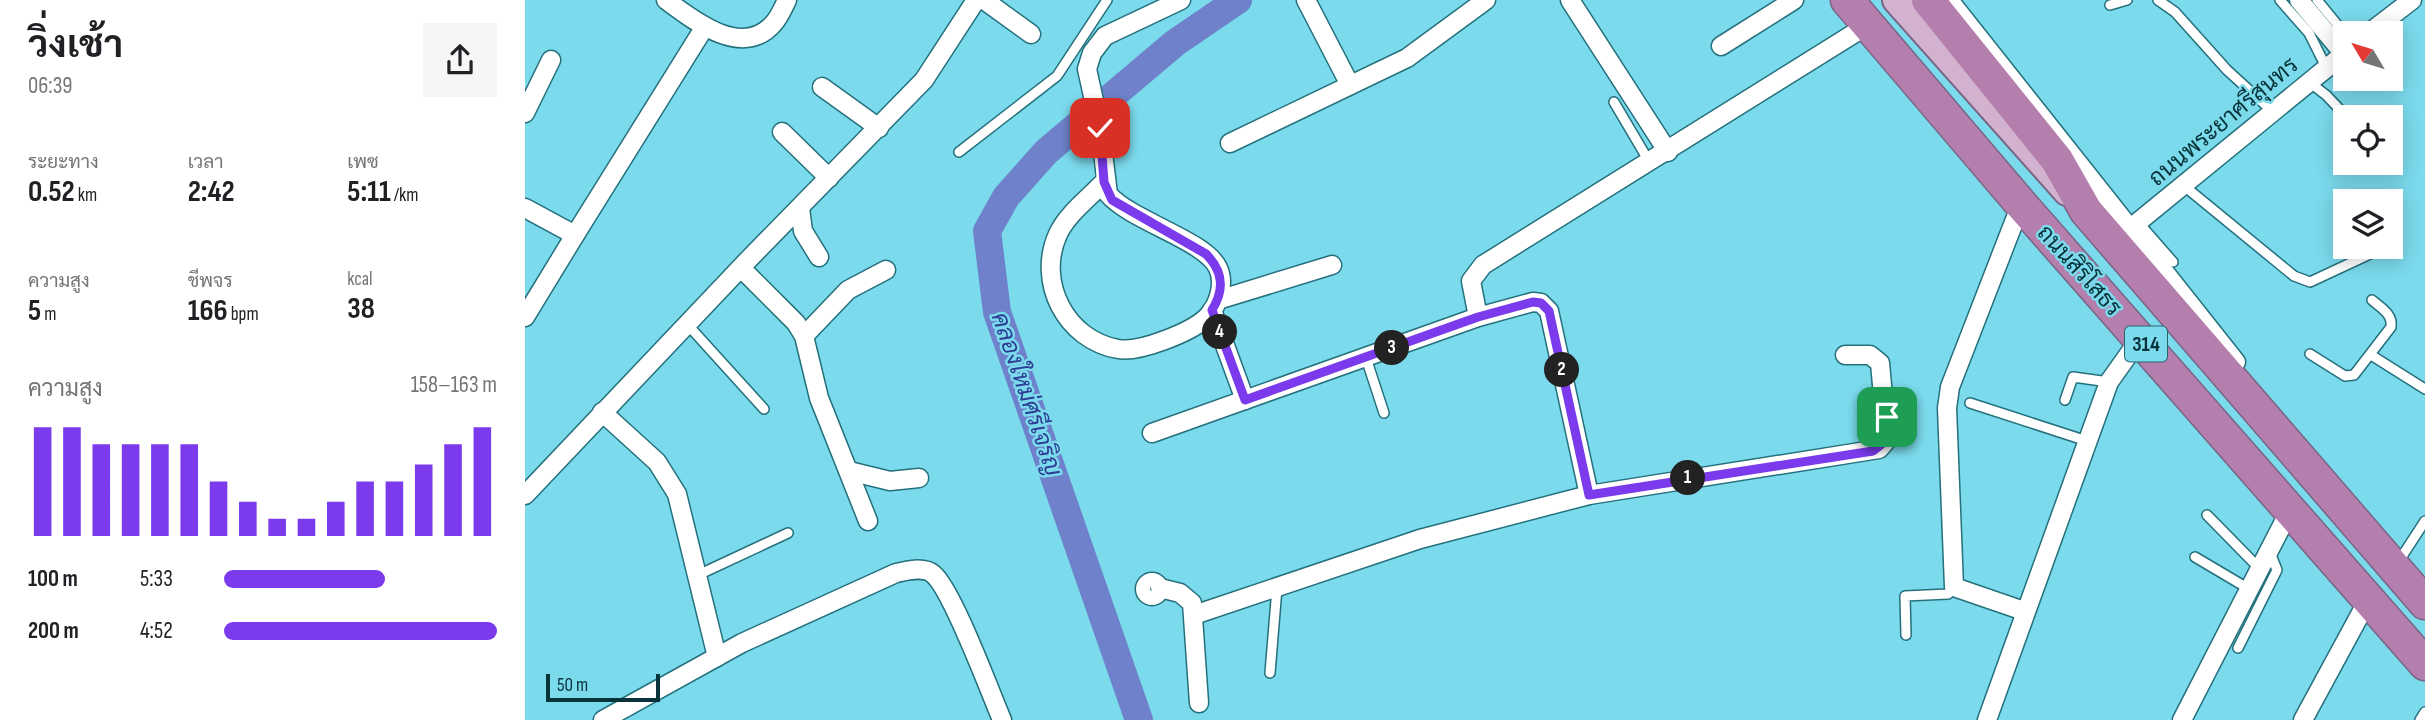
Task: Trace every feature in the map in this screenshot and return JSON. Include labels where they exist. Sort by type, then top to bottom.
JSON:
[{"type":"highway","name":"ถนนสิริโสธร","points":[[1847,0],[1866,26],[2425,664]]},
{"type":"highway","points":[[1928,0],[2057,160],[2087,211]]},
{"type":"highway","name":"ถนนสิริโสธร","points":[[2087,211],[2425,603]]},
{"type":"main road","name":"ถนนสิริโสธร","points":[[1896,0],[2045,169],[2087,211]]},
{"type":"street","points":[[666,0],[704,28],[735,38],[764,32],[775,23],[787,0]]},
{"type":"street","points":[[525,495],[924,80],[976,0]]},
{"type":"street","points":[[984,0],[1031,34]]},
{"type":"street","points":[[1104,182],[1059,232],[1053,251],[1051,274],[1057,302],[1066,318],[1087,338],[1118,349],[1140,349],[1207,318],[1215,305],[1222,280],[1212,260],[1118,203],[1104,182],[1100,128],[1087,69],[1092,53],[1105,36],[1181,0]]},
{"type":"street","points":[[1306,0],[1350,85]]},
{"type":"street","points":[[1230,143],[1350,85],[1369,79],[1407,58],[1486,0]]},
{"type":"street","points":[[1570,0],[1668,152]]},
{"type":"street","points":[[1721,46],[1794,0]]},
{"type":"street","points":[[1949,0],[2135,225],[2276,414],[2289,435],[2295,455]]},
{"type":"street","points":[[2299,0],[2333,39]]},
{"type":"street","points":[[2383,21],[2406,2]]},
{"type":"street","points":[[1478,317],[1471,281],[1483,265],[1866,26]]},
{"type":"street","points":[[525,317],[704,28]]},
{"type":"street","points":[[525,113],[551,60]]},
{"type":"street","name":"ถนนพระยาศรีสุนทร","points":[[2135,225],[2333,62]]},
{"type":"street","points":[[822,87],[879,128]]},
{"type":"street","points":[[782,132],[829,178]]},
{"type":"street","points":[[2021,204],[1950,387],[1947,408],[1954,587],[2024,611]]},
{"type":"street","points":[[525,208],[575,235]]},
{"type":"street","points":[[800,208],[803,231],[819,257]]},
{"type":"street","points":[[1215,305],[1332,265]]},
{"type":"street","points":[[741,268],[796,323],[804,336],[819,398],[868,521]]},
{"type":"street","points":[[804,336],[848,290],[885,270]]},
{"type":"street","points":[[1151,433],[1478,317],[1533,302],[1541,303],[1549,311],[1589,495]]},
{"type":"street","points":[[1215,305],[1245,400]]},
{"type":"street","points":[[1987,720],[2024,611],[2109,383],[2141,337]]},
{"type":"street","points":[[1194,615],[1420,539],[1589,495],[1879,449],[1887,440],[1880,362],[1870,355],[1845,355]]},
{"type":"street","points":[[602,412],[657,463],[677,494],[717,657]]},
{"type":"street","points":[[849,471],[890,481],[919,478]]},
{"type":"street","points":[[2182,720],[2290,510]]},
{"type":"street","points":[[603,720],[717,657],[896,573],[919,569],[932,573],[949,598],[1002,720]]},
{"type":"street","points":[[1160,588],[1189,598],[1194,615],[1199,704]]},
{"type":"street","points":[[2303,720],[2368,600]]},
{"type":"lane","points":[[959,152],[1057,76],[1107,0]]},
{"type":"lane","points":[[2111,5],[2127,0]]},
{"type":"lane","points":[[2158,0],[2175,12],[2227,69],[2272,111]]},
{"type":"lane","points":[[2280,0],[2316,44],[2326,67]]},
{"type":"lane","points":[[2317,0],[2334,21]]},
{"type":"lane","points":[[2308,81],[2336,105]]},
{"type":"lane","points":[[1614,102],[1650,163]]},
{"type":"lane","points":[[2183,185],[2294,276],[2310,282],[2359,259]]},
{"type":"lane","points":[[2135,225],[2173,262]]},
{"type":"lane","points":[[2309,354],[2346,376],[2354,375],[2391,327],[2392,321],[2387,312],[2372,300]]},
{"type":"lane","points":[[687,324],[764,410]]},
{"type":"lane","points":[[2371,355],[2425,389]]},
{"type":"lane","points":[[1366,358],[1384,413]]},
{"type":"lane","points":[[2065,400],[2073,377],[2109,383]]},
{"type":"lane","points":[[1970,403],[2087,442]]},
{"type":"lane","points":[[2207,515],[2260,569]]},
{"type":"lane","points":[[2394,569],[2425,521]]},
{"type":"lane","points":[[698,575],[788,533]]},
{"type":"lane","points":[[2238,648],[2277,570],[2269,550]]},
{"type":"lane","points":[[2195,557],[2249,589]]},
{"type":"lane","points":[[1906,635],[1905,596],[1948,594],[1954,587]]},
{"type":"lane","points":[[1270,674],[1277,588]]},
{"type":"lane","points":[[2420,720],[2425,712]]},
{"type":"waterway","name":"คลองใหม่ศรีเจริญ","points":[[1139,720],[997,312],[987,231],[1006,197],[1046,152],[1175,43],[1238,0]]},
{"type":"route","points":[[1100,128],[1104,182],[1112,200],[1206,254],[1217,266],[1222,280],[1218,300],[1212,310],[1245,400],[1478,317],[1533,302],[1541,303],[1549,311],[1589,495],[1773,464],[1873,451],[1879,449],[1887,440],[1887,417]]}]
